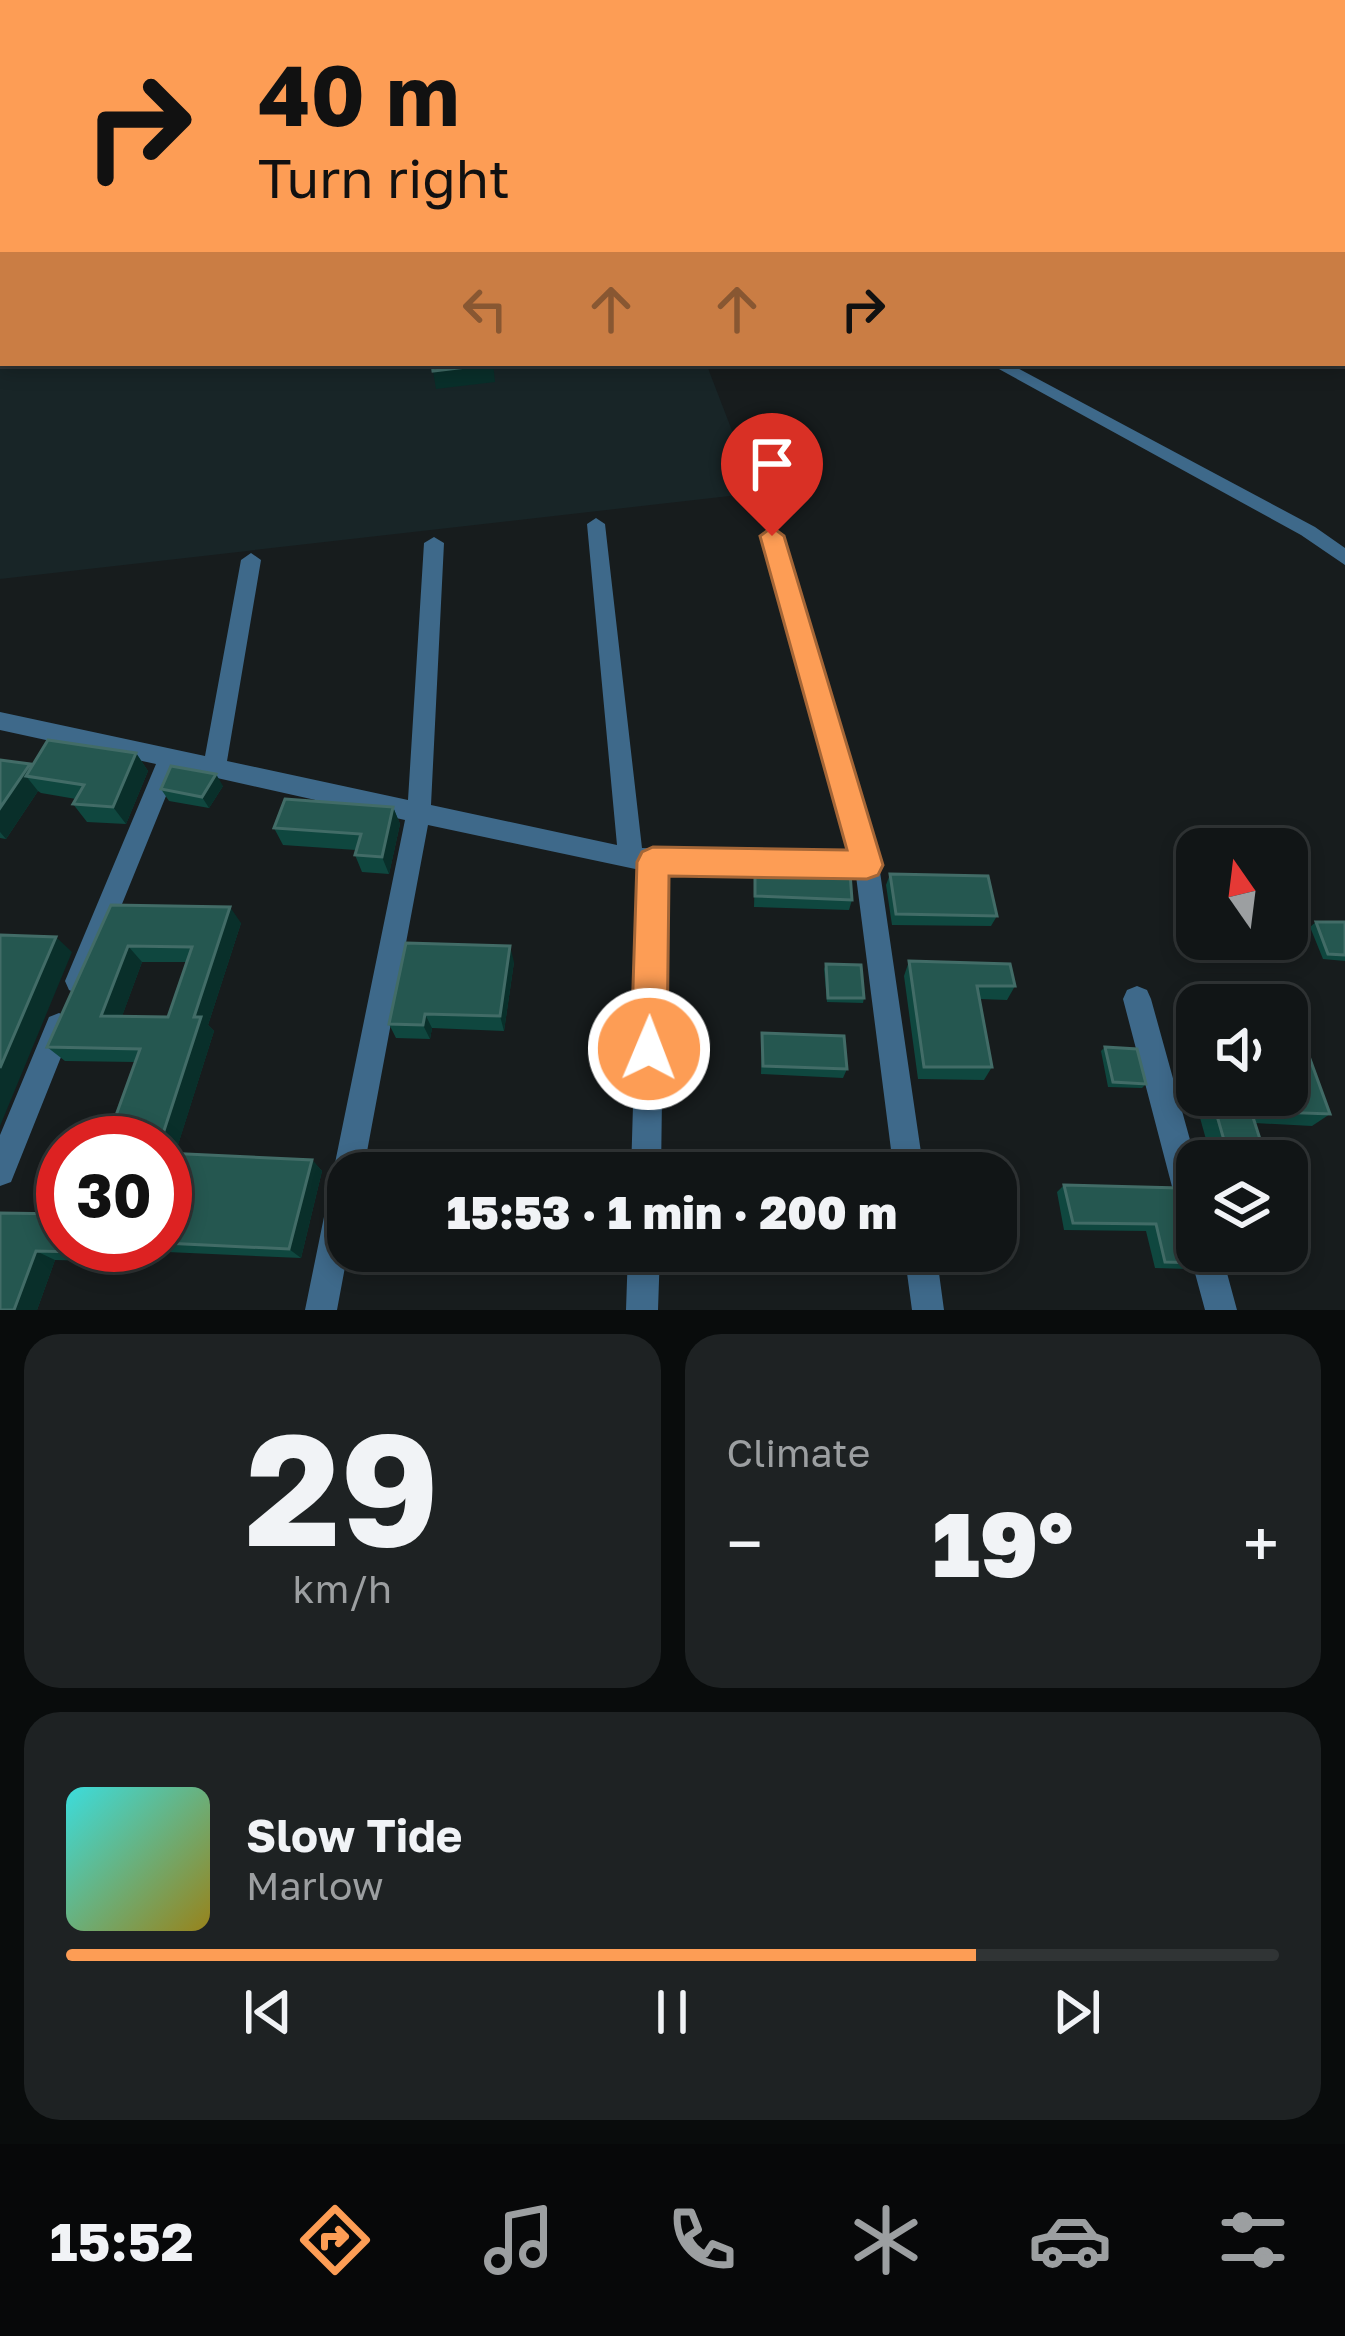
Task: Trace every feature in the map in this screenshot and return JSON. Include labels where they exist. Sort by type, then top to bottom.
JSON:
[{"type":"street","points":[[1002,366],[1308,531],[1345,558]]},
{"type":"street","points":[[596,524],[642,860],[646,1152]]},
{"type":"street","points":[[772,536],[867,865],[906,1152]]},
{"type":"street","points":[[352,1152],[419,812],[434,543]]},
{"type":"street","points":[[214,770],[251,560]]},
{"type":"street","points":[[0,721],[642,860],[867,865]]},
{"type":"street","points":[[0,1171],[169,760]]},
{"type":"street","points":[[1137,999],[1176,1143]]},
{"type":"street","points":[[321,1310],[328,1272]]},
{"type":"street","points":[[642,1310],[643,1272]]},
{"type":"street","points":[[923,1272],[928,1310]]},
{"type":"street","points":[[1211,1272],[1221,1310]]},
{"type":"shaded area","points":[[0,366],[707,366],[756,493],[0,579]]},
{"type":"building","points":[[432,366],[475,366],[433,371]]},
{"type":"building","points":[[48,740],[136,753],[113,807],[73,804],[84,785],[26,776]]},
{"type":"building","points":[[0,760],[30,764],[0,808]]},
{"type":"building","points":[[171,766],[216,774],[202,797],[161,789]]},
{"type":"building","points":[[285,799],[393,807],[382,857],[355,855],[361,834],[274,828]]},
{"type":"building","points":[[755,869],[850,873],[852,900],[755,896]]},
{"type":"building","points":[[890,874],[988,876],[997,916],[896,914]]},
{"type":"building","points":[[111,905],[230,907],[194,1017],[201,1017],[169,1116],[116,1116],[140,1049],[47,1047]],"holes":[[[128,946],[192,947],[168,1017],[101,1016]]]},
{"type":"building","points":[[1316,922],[1345,922],[1345,955],[1328,954]]},
{"type":"building","points":[[0,935],[56,937],[0,1068]]},
{"type":"building","points":[[406,943],[510,946],[500,1016],[425,1014],[423,1025],[389,1024]]},
{"type":"building","points":[[909,961],[1010,964],[1015,986],[977,986],[992,1067],[924,1067]]},
{"type":"building","points":[[826,964],[861,965],[864,998],[828,998]]},
{"type":"building","points":[[762,1033],[844,1036],[847,1069],[763,1066]]},
{"type":"building","points":[[1105,1047],[1137,1049],[1146,1084],[1113,1082]]},
{"type":"building","points":[[1308,1054],[1330,1114],[1308,1113]]},
{"type":"building","points":[[1217,1116],[1253,1116],[1260,1140],[1224,1140]]},
{"type":"building","points":[[192,1154],[312,1160],[289,1249],[192,1244]]},
{"type":"building","points":[[1064,1185],[1176,1188],[1176,1262],[1165,1262],[1156,1224],[1073,1223]]},
{"type":"building","points":[[0,1213],[36,1214],[36,1251],[14,1310],[0,1310]]},
{"type":"route","points":[[649,1049],[653,862],[867,865],[772,536]]}]
